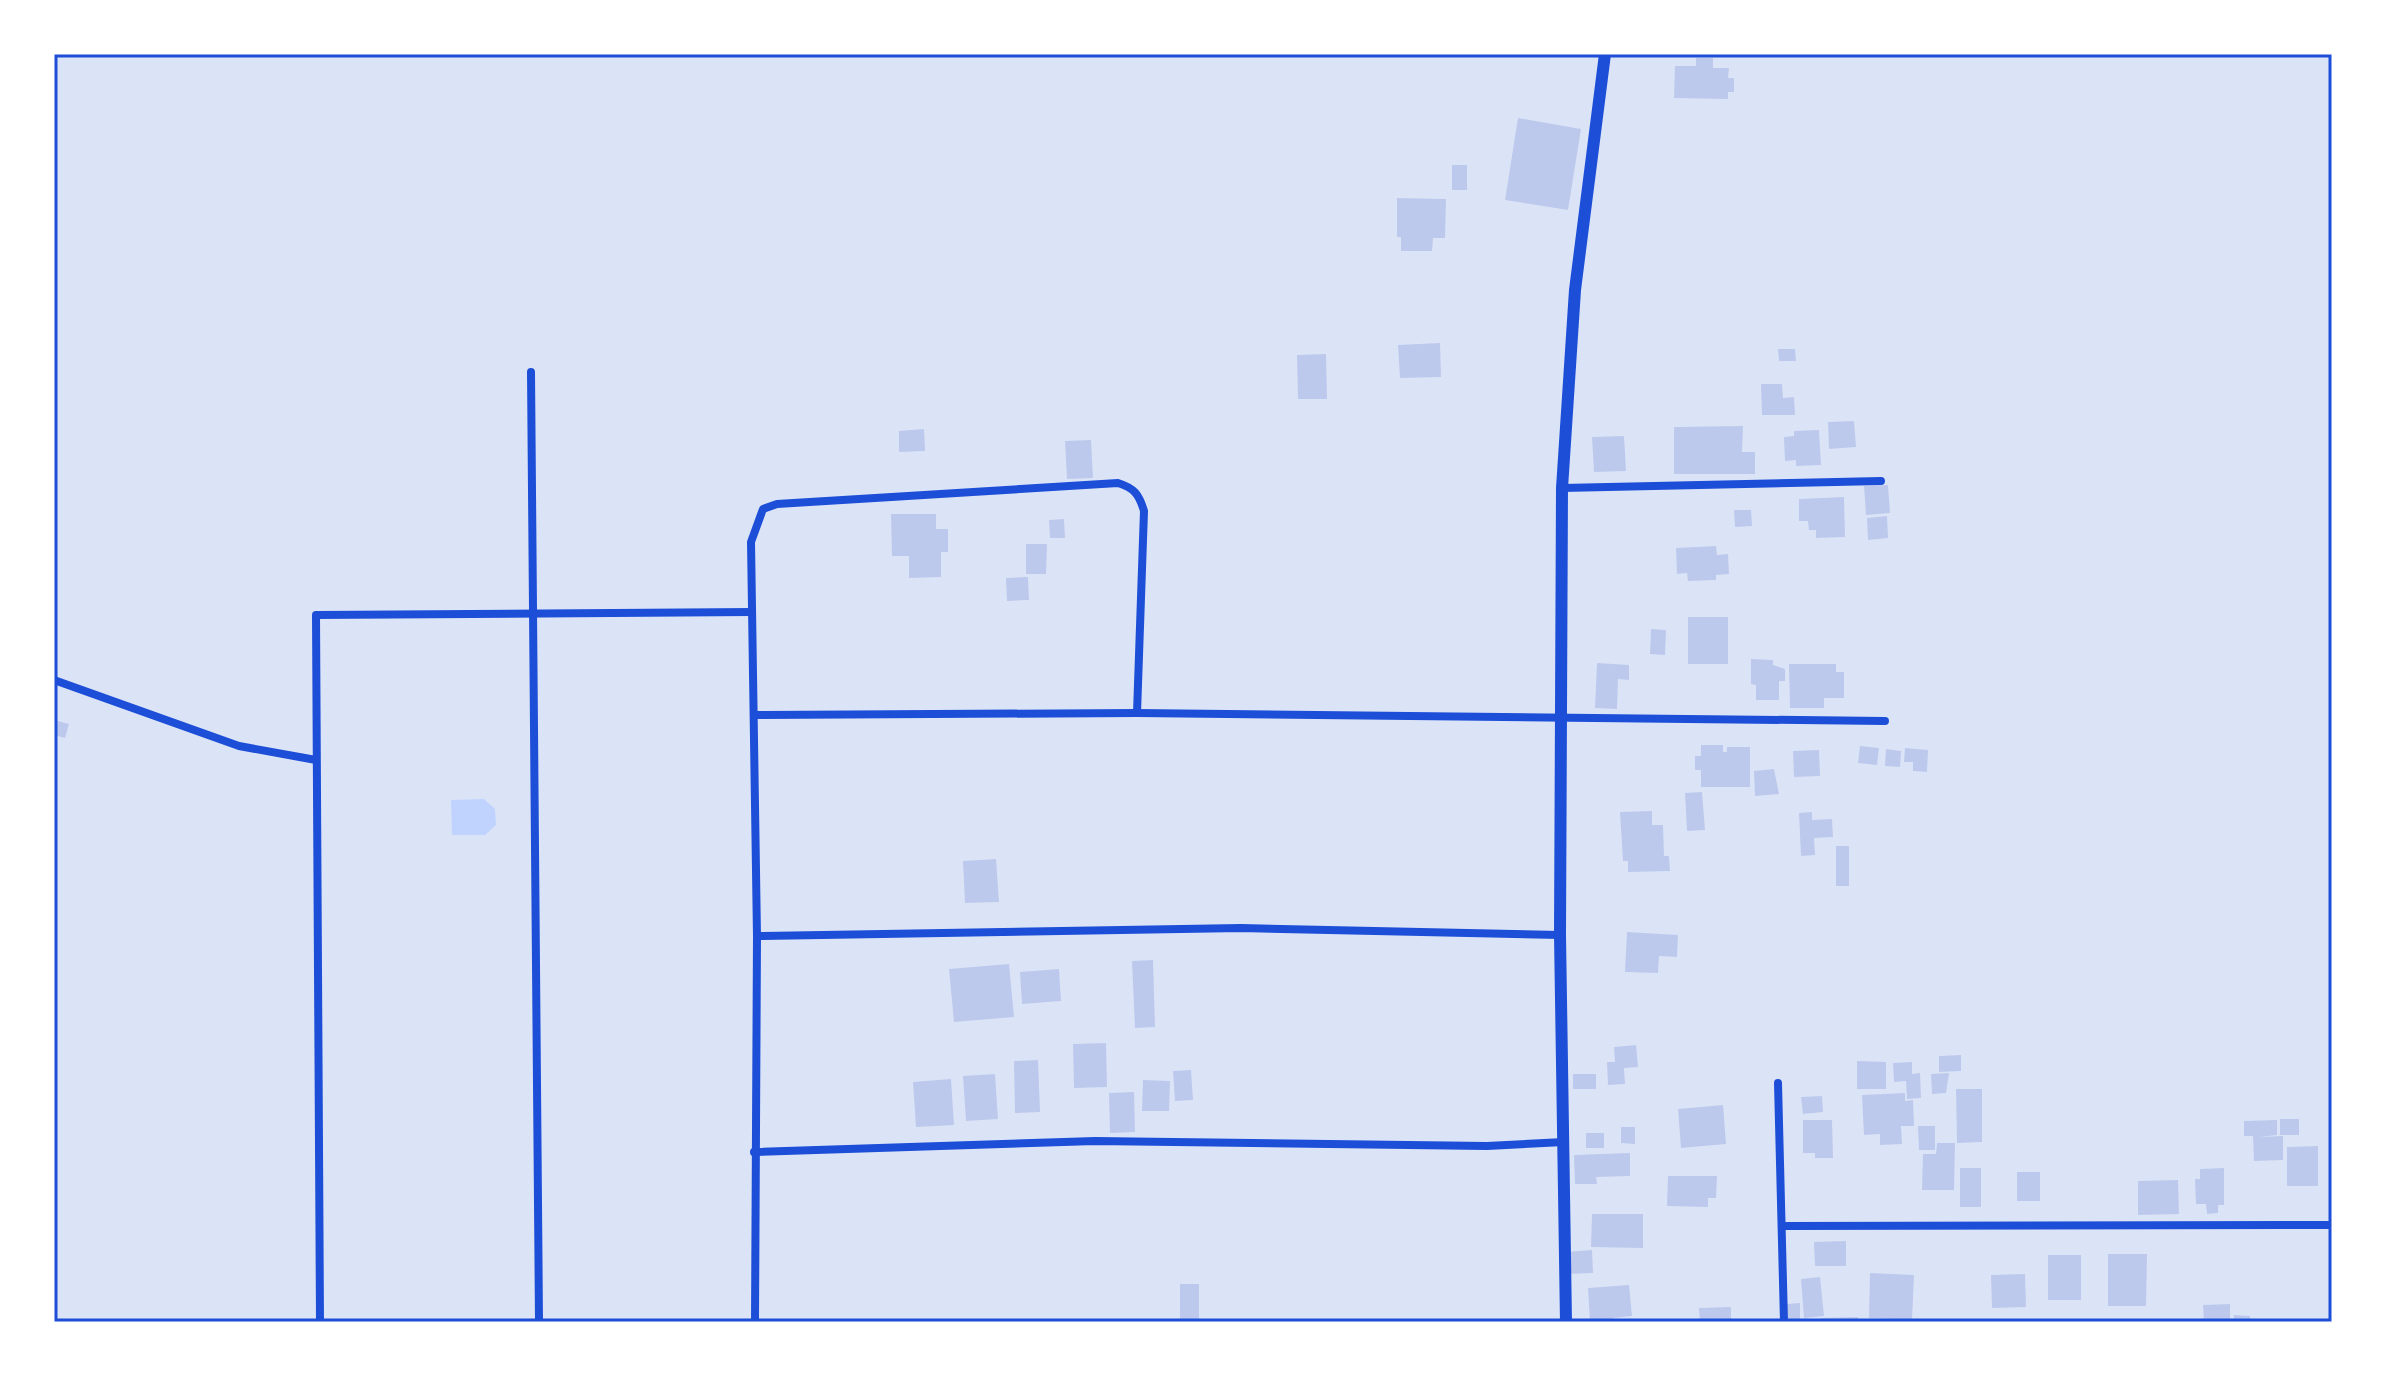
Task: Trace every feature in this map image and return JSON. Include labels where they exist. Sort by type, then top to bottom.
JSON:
[{"type":"street","points":[[1566,1322],[1560,935],[1562,488],[1575,290],[1605,54]]},
{"type":"street","points":[[531,372],[539,1322]]},
{"type":"street","points":[[1562,488],[1881,481]]},
{"type":"street","points":[[755,1322],[757,936],[751,542],[763,509],[777,504],[1118,483],[1131,487],[1140,496],[1144,511],[1137,713]]},
{"type":"street","points":[[320,1322],[316,615],[752,612]]},
{"type":"street","points":[[54,680],[239,746],[316,760]]},
{"type":"street","points":[[755,715],[1137,713],[1885,721]]},
{"type":"street","points":[[757,936],[1241,928],[1560,935]]},
{"type":"street","points":[[1778,1083],[1784,1226],[1784,1322]]},
{"type":"street","points":[[754,1152],[1095,1141],[1487,1146],[1564,1142]]},
{"type":"street","points":[[1784,1226],[2332,1225]]},
{"type":"shaded area","points":[[54,54],[2332,54],[2332,1322],[54,1322]]},
{"type":"water","points":[[484,799],[495,809],[496,825],[485,835],[452,835],[451,800]]},
{"type":"building","points":[[1696,58],[1713,58],[1713,68],[1729,68],[1728,78],[1734,78],[1734,92],[1728,92],[1728,99],[1674,98],[1675,66],[1696,66]]},
{"type":"building","points":[[1518,118],[1581,129],[1568,210],[1505,200]]},
{"type":"building","points":[[1452,165],[1467,165],[1467,190],[1452,190]]},
{"type":"building","points":[[1397,198],[1446,199],[1445,238],[1433,238],[1432,251],[1401,251],[1401,237],[1397,237]]},
{"type":"building","points":[[1440,343],[1441,377],[1400,378],[1398,345]]},
{"type":"building","points":[[1778,349],[1795,349],[1796,361],[1779,361]]},
{"type":"building","points":[[1326,354],[1327,399],[1298,399],[1297,355]]},
{"type":"building","points":[[1761,384],[1782,384],[1783,398],[1794,397],[1795,415],[1762,415]]},
{"type":"building","points":[[1854,421],[1856,447],[1829,449],[1828,422]]},
{"type":"building","points":[[1743,426],[1742,452],[1755,452],[1755,474],[1674,474],[1674,427]]},
{"type":"building","points":[[924,429],[925,451],[899,452],[899,431]]},
{"type":"building","points":[[1819,430],[1821,465],[1796,466],[1796,460],[1785,461],[1784,437],[1794,436],[1794,431]]},
{"type":"building","points":[[1624,436],[1626,471],[1594,472],[1592,437]]},
{"type":"building","points":[[1091,440],[1093,478],[1067,479],[1065,441]]},
{"type":"building","points":[[1888,485],[1890,513],[1866,515],[1864,486]]},
{"type":"building","points":[[1844,497],[1845,537],[1816,538],[1816,530],[1809,530],[1808,521],[1799,521],[1799,499]]},
{"type":"building","points":[[1734,510],[1751,510],[1752,526],[1735,527]]},
{"type":"building","points":[[891,514],[936,514],[936,529],[948,529],[948,552],[941,552],[941,577],[909,578],[909,556],[892,556]]},
{"type":"building","points":[[1887,516],[1888,538],[1868,540],[1867,518]]},
{"type":"building","points":[[1064,519],[1065,538],[1050,538],[1049,520]]},
{"type":"building","points":[[1026,544],[1047,544],[1046,574],[1026,574]]},
{"type":"building","points":[[1716,546],[1717,555],[1728,554],[1729,574],[1716,575],[1716,580],[1688,581],[1687,573],[1677,574],[1676,548]]},
{"type":"building","points":[[1028,577],[1029,600],[1007,601],[1006,578]]},
{"type":"building","points":[[1688,617],[1728,617],[1728,664],[1688,664]]},
{"type":"building","points":[[1651,629],[1666,630],[1665,655],[1650,654]]},
{"type":"building","points":[[1751,659],[1773,660],[1773,665],[1785,669],[1785,681],[1779,681],[1779,700],[1756,700],[1756,685],[1751,684]]},
{"type":"building","points":[[1597,663],[1629,665],[1629,680],[1618,679],[1617,709],[1595,708]]},
{"type":"building","points":[[1789,664],[1836,664],[1836,672],[1844,672],[1844,698],[1824,698],[1824,708],[1790,708]]},
{"type":"building","points":[[54,720],[69,724],[65,738],[54,735]]},
{"type":"building","points":[[1701,745],[1723,745],[1723,752],[1727,752],[1727,747],[1750,747],[1750,787],[1701,787],[1701,770],[1695,770],[1695,756],[1701,756]]},
{"type":"building","points":[[1860,746],[1879,748],[1877,765],[1858,763]]},
{"type":"building","points":[[1905,748],[1928,750],[1927,772],[1913,771],[1913,762],[1904,762]]},
{"type":"building","points":[[1886,749],[1901,751],[1900,767],[1885,766]]},
{"type":"building","points":[[1819,750],[1820,776],[1794,777],[1793,751]]},
{"type":"building","points":[[1774,769],[1779,794],[1755,796],[1754,771]]},
{"type":"building","points":[[1702,792],[1705,830],[1687,831],[1685,793]]},
{"type":"building","points":[[1652,811],[1652,825],[1663,825],[1664,856],[1669,856],[1670,871],[1628,872],[1628,861],[1623,861],[1620,812]]},
{"type":"building","points":[[1812,812],[1812,820],[1832,819],[1833,837],[1814,838],[1815,855],[1801,856],[1799,813]]},
{"type":"building","points":[[1836,846],[1849,846],[1849,886],[1836,886]]},
{"type":"building","points":[[996,859],[999,902],[965,903],[963,861]]},
{"type":"building","points":[[1627,932],[1678,935],[1677,957],[1659,956],[1658,973],[1625,972]]},
{"type":"building","points":[[1153,960],[1155,1027],[1135,1028],[1132,961]]},
{"type":"building","points":[[1009,964],[1014,1017],[954,1022],[949,969]]},
{"type":"building","points":[[1059,969],[1061,1001],[1022,1004],[1020,972]]},
{"type":"building","points":[[1106,1043],[1107,1087],[1074,1088],[1073,1044]]},
{"type":"building","points":[[1636,1045],[1638,1067],[1624,1068],[1625,1084],[1608,1085],[1607,1062],[1615,1062],[1614,1047]]},
{"type":"building","points":[[1961,1055],[1961,1071],[1939,1072],[1939,1056]]},
{"type":"building","points":[[1038,1060],[1040,1112],[1015,1113],[1014,1061]]},
{"type":"building","points":[[1857,1061],[1886,1062],[1886,1089],[1857,1089]]},
{"type":"building","points":[[1912,1062],[1912,1074],[1920,1073],[1921,1098],[1907,1099],[1906,1081],[1894,1082],[1893,1063]]},
{"type":"building","points":[[1191,1070],[1193,1100],[1175,1101],[1173,1071]]},
{"type":"building","points":[[1949,1073],[1946,1093],[1932,1094],[1931,1074]]},
{"type":"building","points":[[995,1074],[998,1119],[966,1121],[963,1076]]},
{"type":"building","points":[[1573,1074],[1596,1074],[1596,1089],[1573,1089]]},
{"type":"building","points":[[951,1079],[954,1125],[916,1127],[913,1082]]},
{"type":"building","points":[[1143,1080],[1170,1081],[1169,1111],[1142,1111]]},
{"type":"building","points":[[1956,1089],[1982,1089],[1982,1142],[1957,1143]]},
{"type":"building","points":[[1134,1092],[1135,1132],[1110,1133],[1109,1093]]},
{"type":"building","points":[[1905,1093],[1905,1101],[1913,1100],[1914,1126],[1901,1126],[1902,1144],[1880,1145],[1880,1134],[1864,1135],[1862,1095]]},
{"type":"building","points":[[1822,1096],[1823,1112],[1803,1114],[1801,1097]]},
{"type":"building","points":[[1723,1105],[1726,1144],[1681,1148],[1678,1109]]},
{"type":"building","points":[[2280,1119],[2299,1119],[2299,1135],[2280,1135]]},
{"type":"building","points":[[1803,1120],[1832,1120],[1833,1158],[1815,1158],[1815,1153],[1803,1153]]},
{"type":"building","points":[[2277,1120],[2277,1135],[2260,1137],[2283,1136],[2283,1160],[2254,1161],[2253,1136],[2244,1136],[2244,1121]]},
{"type":"building","points":[[1918,1126],[1935,1126],[1935,1150],[1919,1150]]},
{"type":"building","points":[[1621,1127],[1635,1127],[1635,1144],[1621,1143]]},
{"type":"building","points":[[1586,1133],[1604,1133],[1604,1148],[1586,1148]]},
{"type":"building","points":[[1937,1143],[1955,1143],[1954,1190],[1922,1190],[1923,1154],[1936,1154]]},
{"type":"building","points":[[2318,1146],[2318,1186],[2287,1186],[2287,1147]]},
{"type":"building","points":[[1630,1153],[1630,1176],[1596,1177],[1597,1184],[1575,1184],[1574,1155]]},
{"type":"building","points":[[1960,1168],[1981,1168],[1981,1207],[1960,1207]]},
{"type":"building","points":[[2224,1168],[2224,1205],[2218,1205],[2218,1213],[2207,1214],[2206,1204],[2196,1204],[2195,1179],[2200,1179],[2200,1169]]},
{"type":"building","points":[[2017,1172],[2040,1172],[2040,1201],[2017,1201]]},
{"type":"building","points":[[1668,1176],[1717,1176],[1716,1198],[1708,1198],[1708,1207],[1667,1206]]},
{"type":"building","points":[[2178,1180],[2179,1214],[2138,1215],[2138,1181]]},
{"type":"building","points":[[1592,1214],[1643,1214],[1643,1248],[1591,1247]]},
{"type":"building","points":[[1846,1241],[1846,1266],[1815,1266],[1814,1242]]},
{"type":"building","points":[[1592,1250],[1593,1273],[1567,1274],[1566,1252]]},
{"type":"building","points":[[2108,1254],[2147,1254],[2146,1306],[2108,1306]]},
{"type":"building","points":[[2048,1255],[2081,1255],[2081,1300],[2048,1300]]},
{"type":"building","points":[[1870,1273],[1914,1275],[1912,1320],[1869,1318]]},
{"type":"building","points":[[2025,1274],[2026,1307],[1992,1308],[1991,1275]]},
{"type":"building","points":[[1820,1277],[1824,1316],[1804,1318],[1801,1279]]},
{"type":"building","points":[[1180,1284],[1199,1284],[1199,1322],[1176,1322],[1180,1318]]},
{"type":"building","points":[[1629,1285],[1632,1316],[1613,1318],[1613,1322],[1590,1322],[1588,1288]]},
{"type":"building","points":[[1800,1303],[1800,1322],[1787,1322],[1787,1304]]},
{"type":"building","points":[[2230,1304],[2230,1322],[2204,1322],[2203,1305]]},
{"type":"building","points":[[1731,1307],[1731,1322],[1700,1322],[1699,1308]]},
{"type":"building","points":[[2234,1315],[2250,1316],[2250,1322],[2234,1322]]},
{"type":"building","points":[[1858,1317],[1858,1322],[1822,1322],[1821,1318]]}]
